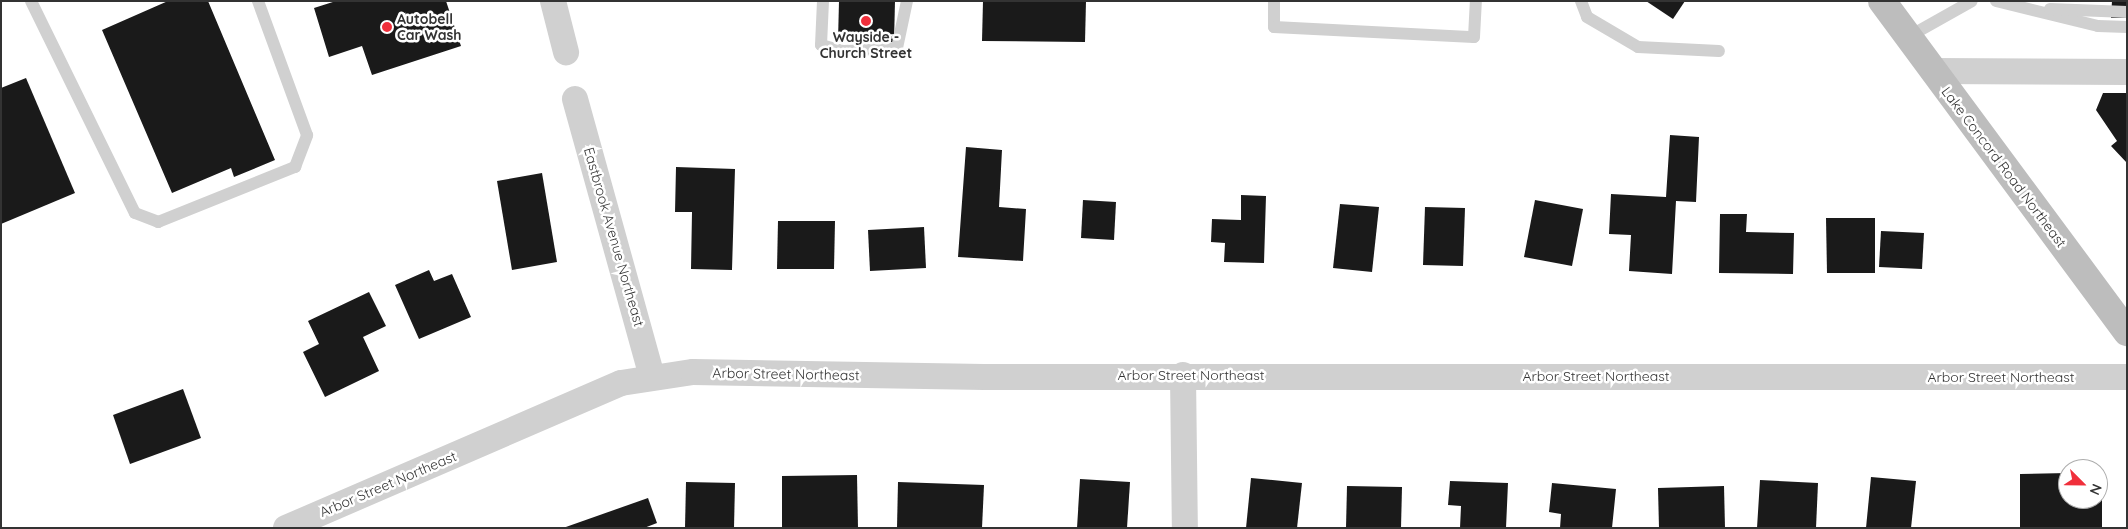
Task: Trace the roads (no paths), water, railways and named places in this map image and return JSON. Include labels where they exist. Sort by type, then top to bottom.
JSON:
[{"type":"main road","name":"Lake Concord Road Northeast","points":[[1882,1],[2127,332]]},
{"type":"street","points":[[553,1],[566,52]]},
{"type":"street","points":[[1933,71],[2127,72]]},
{"type":"street","name":"Eastbrook Avenue Northeast","points":[[575,99],[652,376]]},
{"type":"street","name":"Arbor Street Northeast","points":[[286,528],[621,383],[652,376],[693,372],[2127,377]]},
{"type":"street","points":[[1183,374],[1185,528]]},
{"type":"lane","points":[[30,1],[135,213],[158,222],[295,167],[307,135],[258,1]]},
{"type":"lane","points":[[823,1],[821,45],[844,51],[897,48],[907,1]]},
{"type":"lane","points":[[1274,1],[1274,27],[1474,37],[1476,1]]},
{"type":"lane","points":[[1581,1],[1587,17],[1638,47],[1719,52]]},
{"type":"lane","points":[[1908,37],[1972,1]]},
{"type":"lane","points":[[1996,1],[2098,26],[2127,27]]},
{"type":"lane","points":[[2020,8],[2127,12]]},
{"type":"place","name":"Wayside - Church Street","points":[[866,21]]},
{"type":"place","name":"Autobell Car Wash","points":[[387,27]]}]
